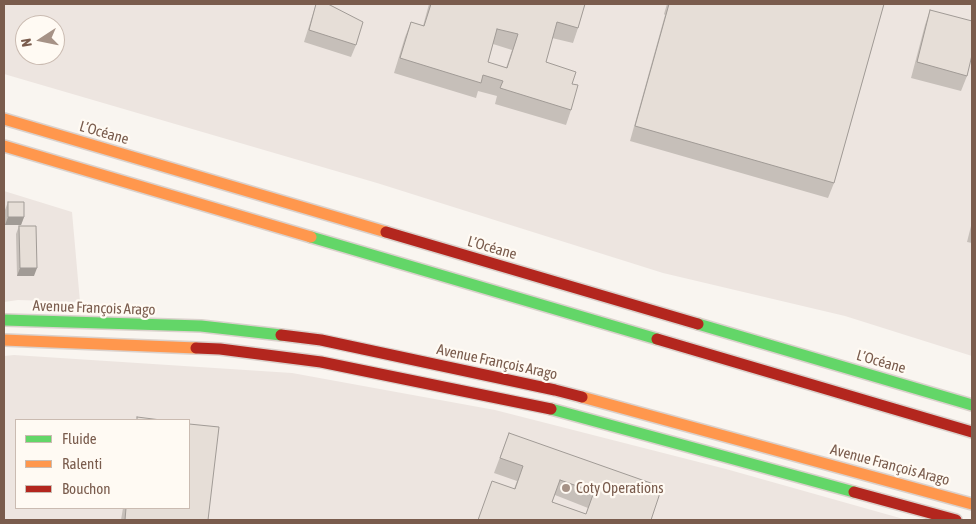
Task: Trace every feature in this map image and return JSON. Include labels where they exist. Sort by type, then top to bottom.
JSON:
[{"type":"main road","name":"L’Océane","points":[[4,119],[972,405]]},
{"type":"main road","points":[[4,146],[972,432]]},
{"type":"main road","name":"Avenue François Arago","points":[[4,320],[200,326],[322,340],[555,390],[972,504]]},
{"type":"main road","points":[[4,340],[220,349],[321,362],[548,408],[956,520]]},
{"type":"shaded area","points":[[4,4],[972,4],[972,356],[845,316],[663,273],[377,183],[4,74]]},
{"type":"shaded area","points":[[4,191],[72,212],[80,302],[18,300],[4,302]]},
{"type":"shaded area","points":[[14,355],[292,373],[495,410],[726,469],[907,520],[4,520],[4,356]]},
{"type":"building","points":[[316,4],[328,4],[363,22],[356,45],[309,30]]},
{"type":"building","points":[[431,4],[585,4],[578,28],[557,22],[546,62],[576,72],[572,84],[578,85],[571,110],[500,88],[503,81],[483,75],[481,83],[400,58],[411,22],[424,26]],"holes":[[[497,29],[518,34],[507,68],[488,62]]]},
{"type":"building","points":[[669,4],[884,4],[834,183],[635,126]]},
{"type":"building","points":[[930,10],[972,21],[972,55],[967,76],[917,62]]},
{"type":"building","points":[[8,202],[24,202],[24,217],[8,217]]},
{"type":"building","points":[[19,226],[36,226],[37,268],[20,268]]},
{"type":"building","points":[[137,417],[153,419],[137,419]]},
{"type":"building","points":[[190,424],[219,427],[208,520],[125,520],[126,509],[190,509]]},
{"type":"building","points":[[509,433],[662,487],[651,520],[478,520],[492,481],[515,489],[523,466],[500,458]],"holes":[[[560,480],[594,492],[586,514],[552,502]]]},
{"type":"traffic: fast","points":[[311,237],[657,339]]},
{"type":"traffic: fast","points":[[4,320],[201,326],[281,335]]},
{"type":"traffic: fast","points":[[698,324],[972,405]]},
{"type":"traffic: fast","points":[[551,409],[854,492]]},
{"type":"traffic: slow","points":[[4,119],[386,232]]},
{"type":"traffic: slow","points":[[4,146],[311,237]]},
{"type":"traffic: slow","points":[[4,340],[196,348]]},
{"type":"traffic: slow","points":[[582,397],[972,504]]},
{"type":"traffic: jam","points":[[386,232],[698,324]]},
{"type":"traffic: jam","points":[[281,335],[321,340],[582,397]]},
{"type":"traffic: jam","points":[[657,339],[972,432]]},
{"type":"traffic: jam","points":[[196,348],[220,349],[321,362],[551,409]]},
{"type":"traffic: jam","points":[[854,492],[956,520]]},
{"type":"place","name":"Coty Operations","points":[[566,488]]}]
